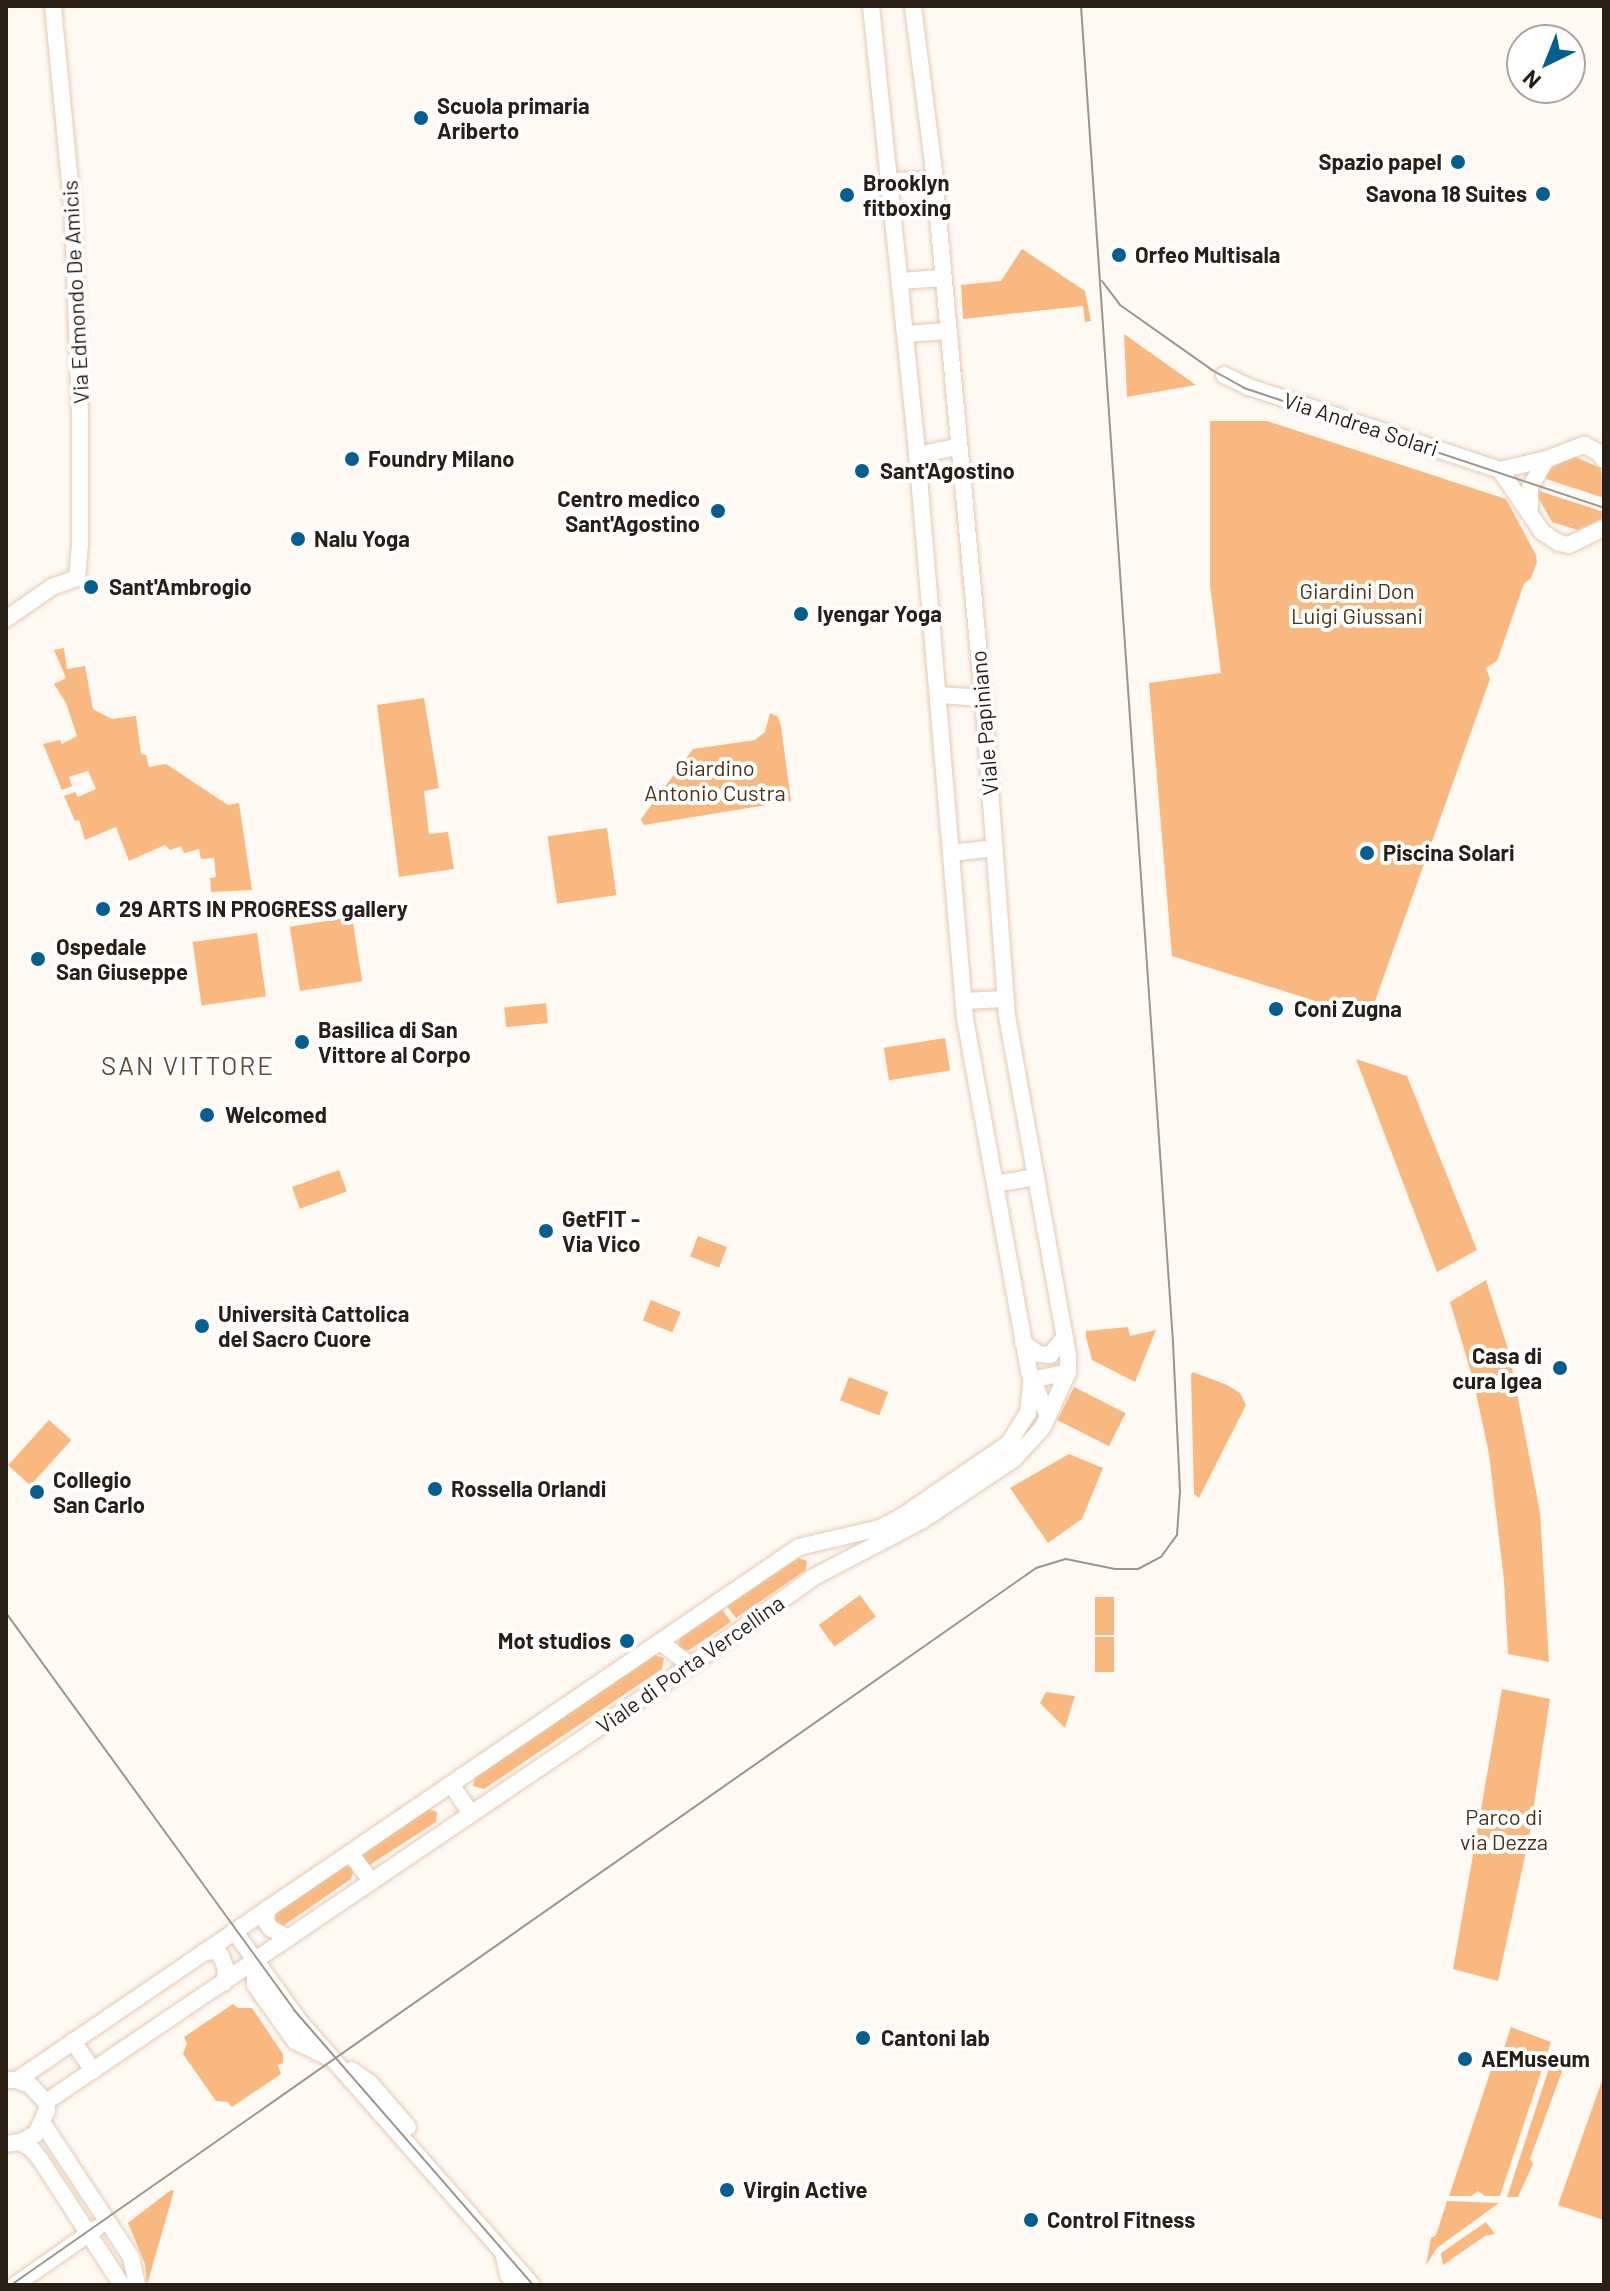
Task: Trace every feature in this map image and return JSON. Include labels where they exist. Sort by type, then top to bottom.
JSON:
[{"type":"main road","name":"Via Edmondo De Amicis","points":[[6,619],[52,587],[77,578],[81,427],[73,214],[53,6]]},
{"type":"main road","name":"Viale Papiniano","points":[[871,6],[917,455],[964,1001],[1031,1380]]},
{"type":"main road","name":"Viale Papiniano","points":[[913,6],[935,180],[957,447],[983,698],[1005,999],[1065,1337],[1068,1372]]},
{"type":"main road","points":[[890,181],[935,180]]},
{"type":"main road","points":[[900,281],[943,278]]},
{"type":"main road","points":[[905,334],[947,331]]},
{"type":"main road","name":"Via Andrea Solari","points":[[1224,375],[1268,393],[1500,470]]},
{"type":"main road","points":[[1604,460],[1598,452],[1584,445],[1547,459],[1500,470],[1530,509],[1542,532],[1559,543],[1569,545],[1604,528]]},
{"type":"main road","points":[[917,455],[957,447]]},
{"type":"main road","points":[[1530,509],[1530,487],[1547,459]]},
{"type":"main road","points":[[939,695],[983,698]]},
{"type":"main road","points":[[951,853],[995,848]]},
{"type":"main road","points":[[964,1001],[1005,999]]},
{"type":"main road","points":[[995,1184],[1036,1177]]},
{"type":"main road","points":[[1023,1343],[1039,1354],[1050,1355],[1065,1337]]},
{"type":"main road","points":[[1048,1416],[1031,1380],[1068,1372]]},
{"type":"main road","name":"Viale di Porta Vercellina","points":[[46,2102],[691,1665],[814,1577],[912,1526],[1014,1459],[1036,1438],[1068,1372]]},
{"type":"main road","name":"Viale di Porta Vercellina","points":[[12,2080],[799,1547],[880,1528],[1009,1443],[1028,1413],[1031,1380]]},
{"type":"main road","points":[[799,1547],[808,1550],[816,1560],[814,1577]]},
{"type":"main road","points":[[660,1642],[691,1665]]},
{"type":"main road","points":[[451,1784],[471,1814]]},
{"type":"main road","points":[[350,1853],[371,1881]]},
{"type":"main road","points":[[268,1908],[266,1921],[270,1928],[288,1938]]},
{"type":"main road","points":[[234,1931],[300,2022],[532,2285]]},
{"type":"main road","points":[[204,1952],[216,1951],[221,1956],[226,1969],[224,1983]]},
{"type":"main road","points":[[73,2041],[93,2071]]},
{"type":"main road","points":[[12,2080],[39,2091],[46,2102],[43,2124],[36,2134],[13,2143]]},
{"type":"main road","points":[[43,2124],[131,2257],[137,2285]]},
{"type":"main road","points":[[13,2143],[37,2155],[122,2285]]},
{"type":"main road","points":[[15,2285],[108,2220]]},
{"type":"main road","points":[[502,2252],[508,2275],[516,2285]]},
{"type":"green space","points":[[1022,249],[1085,291],[1091,321],[1085,322],[1083,306],[963,319],[961,285],[1001,281]]},
{"type":"green space","points":[[1124,334],[1196,385],[1127,397]]},
{"type":"green space","name":"Giardini Don Luigi Giussani","points":[[1210,421],[1267,421],[1506,499],[1536,555],[1537,562],[1531,578],[1524,584],[1497,661],[1486,668],[1490,679],[1369,1018],[1172,956],[1149,683],[1221,673],[1210,585]]},
{"type":"green space","points":[[1573,456],[1601,468],[1604,498],[1543,478],[1544,472]]},
{"type":"green space","points":[[1539,491],[1604,512],[1604,518],[1578,530],[1552,522],[1538,497]]},
{"type":"green space","points":[[64,648],[67,669],[85,666],[93,709],[112,719],[136,716],[141,754],[146,755],[149,767],[166,764],[228,805],[239,803],[252,890],[211,892],[210,878],[216,877],[214,858],[201,859],[199,849],[184,853],[181,846],[170,850],[165,845],[129,861],[116,827],[85,840],[79,820],[75,821],[64,796],[75,792],[78,797],[96,789],[88,771],[69,777],[72,786],[62,790],[43,744],[60,740],[62,744],[77,736],[66,703],[54,684],[66,678],[54,650]]},
{"type":"green space","points":[[424,698],[439,788],[424,791],[429,834],[448,832],[454,869],[399,877],[377,705]]},
{"type":"green space","name":"Giardino Antonio Custra","points":[[770,713],[778,717],[781,726],[791,801],[644,825],[641,819],[693,749],[755,740],[765,732]]},
{"type":"green space","points":[[607,828],[616,895],[557,904],[548,836]]},
{"type":"green space","points":[[352,917],[362,981],[300,991],[290,927]]},
{"type":"green space","points":[[257,933],[266,996],[202,1005],[193,942]]},
{"type":"green space","points":[[546,1003],[548,1023],[506,1027],[504,1007]]},
{"type":"green space","points":[[945,1038],[950,1071],[889,1080],[884,1048]]},
{"type":"green space","points":[[1356,1059],[1407,1076],[1477,1250],[1437,1272]]},
{"type":"green space","points":[[339,1170],[347,1192],[300,1209],[292,1187]]},
{"type":"green space","points":[[698,1236],[727,1247],[719,1268],[690,1257]]},
{"type":"green space","points":[[1486,1280],[1509,1352],[1540,1512],[1549,1662],[1508,1654],[1504,1580],[1489,1454],[1473,1379],[1450,1302]]},
{"type":"green space","points":[[651,1300],[681,1312],[672,1332],[643,1320]]},
{"type":"green space","points":[[1128,1327],[1130,1336],[1156,1330],[1135,1382],[1092,1360],[1086,1337],[1086,1331]]},
{"type":"green space","points":[[1193,1372],[1240,1393],[1246,1405],[1199,1498],[1194,1494]]},
{"type":"green space","points":[[849,1377],[888,1392],[879,1415],[840,1400]]},
{"type":"green space","points":[[1074,1387],[1126,1413],[1109,1446],[1057,1420]]},
{"type":"green space","points":[[49,1420],[71,1440],[30,1485],[8,1465]]},
{"type":"green space","points":[[1069,1454],[1103,1468],[1082,1519],[1048,1543],[1010,1488]]},
{"type":"green space","points":[[798,1558],[807,1561],[806,1570],[736,1618],[727,1606]]},
{"type":"green space","points":[[860,1595],[876,1617],[835,1647],[819,1625]]},
{"type":"green space","points":[[1095,1597],[1114,1597],[1114,1635],[1095,1635]]},
{"type":"green space","points":[[722,1609],[731,1622],[689,1650],[682,1650],[678,1644],[681,1637]]},
{"type":"green space","points":[[1095,1637],[1114,1637],[1114,1672],[1095,1672]]},
{"type":"green space","points":[[655,1655],[664,1658],[662,1669],[484,1789],[473,1786],[475,1777]]},
{"type":"green space","name":"Parco di via Dezza","points":[[1502,1689],[1550,1699],[1529,1838],[1498,1981],[1453,1969]]},
{"type":"green space","points":[[1046,1692],[1075,1696],[1065,1728],[1040,1703]]},
{"type":"green space","points":[[428,1809],[437,1812],[436,1822],[368,1866],[361,1856],[364,1852]]},
{"type":"green space","points":[[345,1865],[354,1869],[351,1879],[280,1928],[269,1917]]},
{"type":"green space","points":[[233,2004],[238,2008],[252,2008],[283,2054],[283,2063],[278,2065],[281,2074],[232,2107],[228,2102],[216,2101],[183,2054],[187,2043],[184,2037]]},
{"type":"green space","points":[[1511,2027],[1551,2042],[1500,2196],[1485,2196],[1478,2191],[1471,2196],[1449,2196],[1493,2064],[1498,2066]]},
{"type":"green space","points":[[1551,2062],[1564,2066],[1530,2159],[1533,2164],[1518,2197],[1507,2197]]},
{"type":"green space","points":[[1604,2075],[1604,2220],[1558,2205]]},
{"type":"green space","points":[[171,2190],[174,2191],[147,2285],[145,2264],[128,2223]]},
{"type":"green space","points":[[1447,2201],[1499,2203],[1437,2248],[1426,2265],[1431,2238],[1436,2235]]},
{"type":"green space","points":[[1486,2222],[1495,2234],[1485,2236],[1443,2265],[1441,2253]]},
{"type":"tram line","points":[[11,2285],[1036,1568],[1066,1559],[1115,1569],[1138,1569],[1161,1557],[1177,1535],[1180,1491],[1173,1342],[1081,6]]},
{"type":"tram line","points":[[1102,281],[1120,305],[1212,370],[1244,388],[1604,508]]},
{"type":"tram line","points":[[6,1613],[294,2010],[533,2285]]},
{"type":"place","name":"Scuola primaria Ariberto","points":[[421,118]]},
{"type":"place","name":"Spazio papel","points":[[1458,162]]},
{"type":"place","name":"Savona 18 Suites","points":[[1543,194]]},
{"type":"place","name":"Brooklyn fitboxing","points":[[847,195]]},
{"type":"place","name":"Orfeo Multisala","points":[[1119,255]]},
{"type":"place","name":"Foundry Milano","points":[[352,459]]},
{"type":"place","name":"Sant'Agostino","points":[[862,471]]},
{"type":"place","name":"Centro medico Sant'Agostino","points":[[718,511]]},
{"type":"place","name":"Nalu Yoga","points":[[298,539]]},
{"type":"place","name":"Sant'Ambrogio","points":[[91,587]]},
{"type":"place","name":"Iyengar Yoga","points":[[801,614]]},
{"type":"place","name":"Piscina Solari","points":[[1367,853]]},
{"type":"place","name":"29 ARTS IN PROGRESS gallery","points":[[103,909]]},
{"type":"place","name":"Ospedale San Giuseppe","points":[[38,959]]},
{"type":"place","name":"Coni Zugna","points":[[1276,1009]]},
{"type":"place","name":"Basilica di San Vittore al Corpo","points":[[302,1042]]},
{"type":"place","name":"Welcomed","points":[[207,1115]]},
{"type":"place","name":"GetFIT - Via Vico","points":[[546,1231]]},
{"type":"place","name":"Università Cattolica del Sacro Cuore","points":[[202,1326]]},
{"type":"place","name":"Casa di cura Igea","points":[[1560,1368]]},
{"type":"place","name":"Rossella Orlandi","points":[[435,1489]]},
{"type":"place","name":"Collegio San Carlo","points":[[37,1492]]},
{"type":"place","name":"Mot studios","points":[[627,1641]]},
{"type":"place","name":"Cantoni lab","points":[[863,2038]]},
{"type":"place","name":"AEMuseum","points":[[1465,2059]]},
{"type":"place","name":"Virgin Active","points":[[727,2190]]},
{"type":"place","name":"Control Fitness","points":[[1031,2220]]},
{"type":"district","name":"SAN VITTORE","points":[[188,1065]]}]
